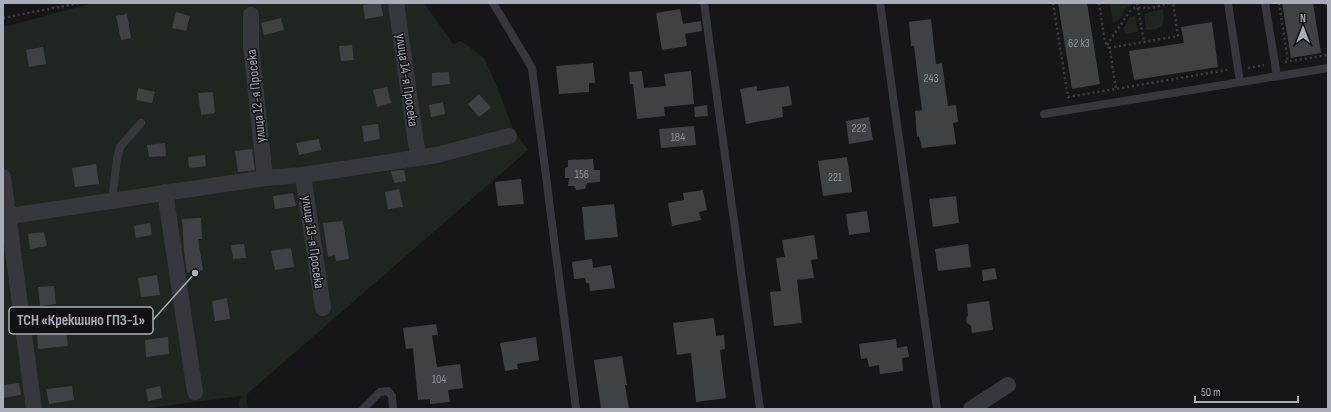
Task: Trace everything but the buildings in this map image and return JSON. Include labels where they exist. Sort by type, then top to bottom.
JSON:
[{"type":"street","name":"улица 14-я Просека","points":[[396,3],[418,157]]},
{"type":"street","name":"улица 12-я Просека","points":[[251,15],[251,45],[265,178]]},
{"type":"street","points":[[6,216],[165,192],[265,178],[303,175],[437,155],[509,136]]},
{"type":"street","name":"улица 13-я Просека","points":[[303,175],[323,308]]},
{"type":"street","points":[[3,177],[6,216],[34,409]]},
{"type":"street","points":[[165,192],[195,392]]},
{"type":"street","points":[[971,409],[1008,386]]},
{"type":"lane","points":[[493,3],[532,68],[576,409]]},
{"type":"lane","points":[[704,3],[760,409]]},
{"type":"lane","points":[[880,3],[937,409]]},
{"type":"lane","points":[[1228,3],[1240,82]]},
{"type":"lane","points":[[1265,3],[1277,76]]},
{"type":"lane","points":[[1044,114],[1328,68]]},
{"type":"lane","points":[[112,200],[117,158],[120,147],[141,123]]},
{"type":"lane","points":[[363,409],[380,392],[388,391],[392,396],[393,409]]},
{"type":"path","points":[[3,18],[79,3]]},
{"type":"path","points":[[1053,3],[1068,97],[1227,71],[1226,63]]},
{"type":"path","points":[[1099,3],[1105,42],[1108,47],[1116,89]]},
{"type":"path","points":[[1137,3],[1144,42]]},
{"type":"path","points":[[1108,47],[1130,11],[1138,8],[1150,8],[1170,3]]},
{"type":"path","points":[[1108,47],[1178,36],[1173,3]]},
{"type":"path","points":[[1279,3],[1288,61]]},
{"type":"path","points":[[1325,3],[1328,7]]},
{"type":"shaded area","points":[[94,3],[424,3],[453,44],[461,41],[484,58],[496,84],[513,129],[528,150],[246,395],[248,409],[240,409],[239,402],[242,396],[139,409],[3,409],[3,27]]},
{"type":"shaded area","points":[[1110,3],[1133,4],[1126,8],[1118,21],[1113,22]]},
{"type":"shaded area","points":[[1163,9],[1164,19],[1162,26],[1157,29],[1146,30],[1144,14]]},
{"type":"shaded area","points":[[1135,16],[1138,32],[1125,34],[1124,28],[1130,17]]},
{"type":"place","name":"ТСН «Крекшино ГПЗ-1»","points":[[195,273]]}]
